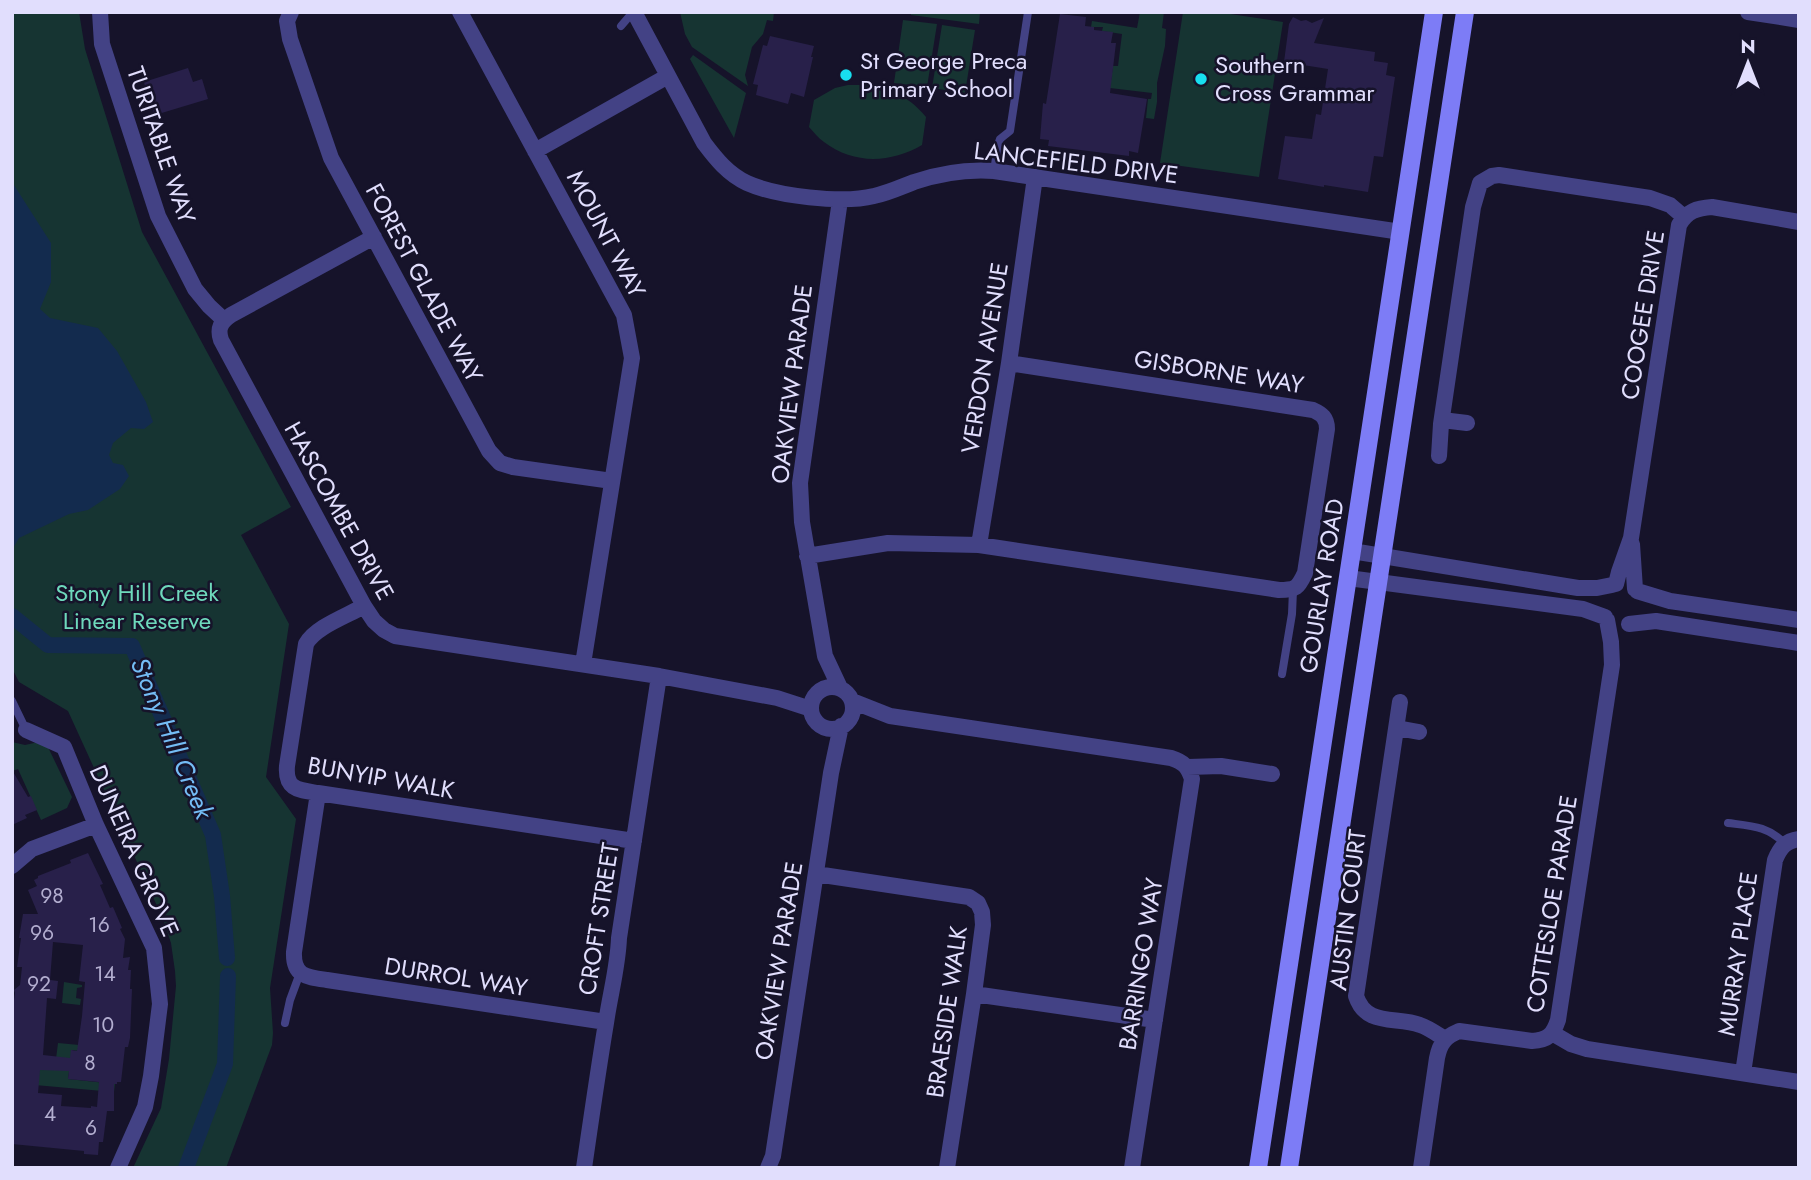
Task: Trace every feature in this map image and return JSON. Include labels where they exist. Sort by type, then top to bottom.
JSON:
[{"type":"main road","name":"GOURLAY ROAD","points":[[1258,1168],[1434,12]]},
{"type":"main road","points":[[1290,1168],[1465,12]]},
{"type":"main road","points":[[1401,232],[1431,236]]},
{"type":"street","name":"TURITABLE WAY","points":[[100,12],[102,44],[158,216],[195,289],[224,320]]},
{"type":"street","name":"FOREST GLADE WAY","points":[[291,12],[287,21],[290,39],[326,146],[489,451],[500,463],[513,467],[612,481]]},
{"type":"street","name":"MOUNT WAY","points":[[460,12],[624,315],[632,358],[583,664]]},
{"type":"street","name":"LANCEFIELD DRIVE","points":[[634,12],[704,143],[716,160],[730,173],[768,191],[841,200],[872,197],[953,172],[994,171],[1401,232]]},
{"type":"street","points":[[1748,12],[1799,20]]},
{"type":"street","points":[[535,151],[668,76]]},
{"type":"street","points":[[1440,456],[1442,421],[1474,198],[1480,183],[1499,175],[1650,198],[1670,205],[1684,217]]},
{"type":"street","name":"VERDON AVENUE","points":[[979,545],[1009,363],[1035,177]]},
{"type":"street","name":"OAKVIEW PARADE","points":[[840,688],[825,656],[802,522],[800,483],[841,200]]},
{"type":"street","name":"COOGEE DRIVE","points":[[1614,585],[1631,538],[1679,225],[1684,217],[1698,208],[1712,207],[1799,222]]},
{"type":"street","points":[[224,320],[374,237]]},
{"type":"street","name":"HASCOMBE DRIVE","points":[[224,320],[219,328],[220,340],[365,606],[374,621],[384,630],[395,635],[659,676],[777,698],[816,699]]},
{"type":"street","name":"GISBORNE WAY","points":[[1009,363],[1321,413],[1327,429],[1305,573],[1300,584],[1293,590]]},
{"type":"street","points":[[1442,421],[1467,424]]},
{"type":"street","name":"COOGEE DRIVE","points":[[1631,538],[1636,590]]},
{"type":"street","points":[[807,556],[888,543],[979,545],[1293,590]]},
{"type":"street","points":[[1352,551],[1578,588],[1626,584],[1670,601],[1799,620]]},
{"type":"street","points":[[1348,578],[1583,610],[1616,624],[1656,621],[1799,643]]},
{"type":"street","points":[[1606,618],[1600,606],[1601,599],[1614,585]]},
{"type":"street","points":[[1627,624],[1634,620],[1641,610],[1642,603],[1636,590]]},
{"type":"street","name":"BUNYIP WALK","points":[[365,606],[317,632],[306,644],[286,774],[288,783],[293,787],[318,793],[634,841]]},
{"type":"street","name":"COTTESLOE PARADE","points":[[1445,1039],[1459,1031],[1532,1041],[1549,1037],[1555,1030],[1612,665],[1606,618]]},
{"type":"street","name":"COTTESLOE PARADE","points":[[1612,665],[1627,624]]},
{"type":"street","name":"OAKVIEW PARADE","points":[[816,699],[825,656]]},
{"type":"street","name":"CROFT STREET","points":[[584,1168],[659,676]]},
{"type":"street","points":[[845,723],[853,708],[852,701],[840,688],[834,687],[816,699],[815,719],[823,726],[835,728],[845,723],[890,716]]},
{"type":"street","points":[[852,701],[890,716],[1171,758],[1188,767],[1221,766],[1272,775]]},
{"type":"street","name":"AUSTIN COURT","points":[[1400,702],[1356,996],[1363,1010],[1371,1016],[1421,1026],[1445,1039]]},
{"type":"street","name":"OAKVIEW PARADE","points":[[772,1164],[831,773],[845,723]]},
{"type":"street","name":"OAKVIEW PARADE","points":[[823,726],[831,773]]},
{"type":"street","points":[[1396,728],[1419,732]]},
{"type":"street","name":"DUNEIRA GROVE","points":[[26,730],[64,747],[96,825],[154,948],[160,1004],[151,1076],[145,1107],[118,1168]]},
{"type":"street","name":"BARRINGO WAY","points":[[1132,1168],[1192,779],[1188,767]]},
{"type":"street","points":[[300,973],[293,963],[294,952],[318,793]]},
{"type":"street","points":[[12,866],[32,849],[96,825]]},
{"type":"street","name":"MURRAY PLACE","points":[[1743,1073],[1775,860],[1778,852],[1792,842]]},
{"type":"street","name":"BRAESIDE WALK","points":[[816,874],[960,895],[978,903],[983,925],[947,1168]]},
{"type":"street","name":"DURROL WAY","points":[[300,973],[307,977],[606,1022]]},
{"type":"street","points":[[974,994],[1155,1020]]},
{"type":"street","points":[[1552,1033],[1571,1044],[1587,1049],[1799,1082]]},
{"type":"street","points":[[1421,1168],[1437,1058],[1445,1039]]},
{"type":"lane","points":[[621,26],[634,12]]},
{"type":"lane","points":[[994,171],[1000,139],[1010,131],[1028,12]]},
{"type":"lane","name":"GISBORNE WAY","points":[[1282,674],[1292,614],[1293,590]]},
{"type":"lane","name":"DUNEIRA GROVE","points":[[12,701],[26,730]]},
{"type":"lane","name":"MURRAY PLACE","points":[[1728,823],[1766,829],[1792,842]]},
{"type":"lane","points":[[285,1023],[300,973]]},
{"type":"green space","name":"Stony Hill Creek Linear Reserve","points":[[12,12],[79,12],[85,49],[142,232],[291,507],[241,535],[289,624],[266,777],[296,819],[270,988],[272,1045],[226,1168],[133,1168],[161,1108],[176,986],[171,943],[163,919],[68,711],[19,682],[12,668]]},
{"type":"green space","points":[[680,12],[774,12],[773,21],[767,20],[763,34],[752,47],[745,75],[748,86],[692,47],[685,34]]},
{"type":"green space","points":[[911,12],[980,12],[979,24],[911,15]]},
{"type":"green space","points":[[1140,12],[1164,12],[1162,28],[1166,29],[1165,46],[1157,83],[1154,119],[1146,118],[1148,99],[1151,99],[1152,93],[1110,88],[1113,66],[1118,66],[1122,34],[1102,31],[1103,27],[1091,27],[1092,21],[1137,28]]},
{"type":"green space","points":[[1183,12],[1217,12],[1283,22],[1259,177],[1160,163]]},
{"type":"green space","points":[[903,20],[937,24],[927,87],[894,83]]},
{"type":"green space","points":[[942,25],[975,30],[965,93],[932,88]]},
{"type":"green space","points":[[693,55],[746,93],[734,138],[690,59]]},
{"type":"green space","points":[[848,85],[881,88],[910,101],[926,117],[922,145],[898,155],[873,159],[848,155],[822,140],[809,127],[814,100],[835,88]]},
{"type":"green space","points":[[43,741],[72,797],[67,808],[41,820],[18,769],[12,771],[12,742],[25,745]]},
{"type":"green space","points":[[64,982],[82,985],[77,988],[76,998],[81,999],[80,1005],[62,1003]]},
{"type":"green space","points":[[58,1043],[101,1047],[86,1052],[72,1050],[68,1079],[115,1084],[114,1092],[12,1083],[56,1059]]},
{"type":"water","points":[[12,182],[51,243],[51,282],[40,309],[50,318],[98,328],[117,351],[146,402],[153,422],[144,429],[131,428],[113,443],[109,455],[113,463],[123,465],[129,476],[120,489],[88,510],[69,514],[19,538],[12,550]]},
{"type":"building","points":[[1060,14],[1086,17],[1085,26],[1113,32],[1111,43],[1116,43],[1110,93],[1147,99],[1138,153],[1129,151],[1129,156],[1048,146],[1049,140],[1040,139],[1043,103],[1046,104]]},
{"type":"building","points":[[1293,17],[1312,23],[1324,18],[1314,43],[1375,52],[1374,61],[1388,63],[1386,75],[1395,77],[1383,157],[1374,156],[1368,192],[1278,179],[1285,136],[1312,139],[1316,114],[1321,115],[1328,69],[1284,62],[1289,24]]},
{"type":"building","points":[[770,36],[814,46],[804,97],[791,93],[788,104],[756,95],[758,85],[753,84],[763,45],[767,46]]},
{"type":"building","points":[[188,68],[193,82],[202,79],[208,99],[155,115],[151,110],[144,82]]},
{"type":"building","points":[[12,770],[28,797],[31,796],[37,810],[12,825]]},
{"type":"building","points":[[88,853],[103,884],[100,885],[110,908],[113,907],[122,928],[120,929],[125,939],[123,958],[130,957],[130,1038],[128,1047],[125,1047],[121,1082],[114,1084],[114,1111],[107,1111],[103,1142],[99,1142],[98,1155],[84,1154],[84,1151],[12,1144],[12,1014],[14,990],[20,985],[22,967],[17,967],[23,914],[38,914],[28,890],[37,886],[34,880],[71,863],[70,860]],"holes":[[[53,942],[83,945],[79,981],[85,982],[82,1016],[77,1051],[71,1050],[70,1058],[43,1055],[47,998],[56,999],[58,981],[50,980]],[[40,1070],[69,1071],[68,1079],[99,1082],[97,1107],[61,1106],[62,1095],[38,1093]]]},
{"type":"waterway","name":"Stony Hill Creek","points":[[12,616],[48,645],[132,646],[213,835],[227,958]]},
{"type":"waterway","name":"Stony Hill Creek","points":[[186,1168],[225,1064],[228,976]]},
{"type":"place","name":"St George Preca Primary School","points":[[846,75]]},
{"type":"place","name":"Southern Cross Grammar","points":[[1201,79]]}]
